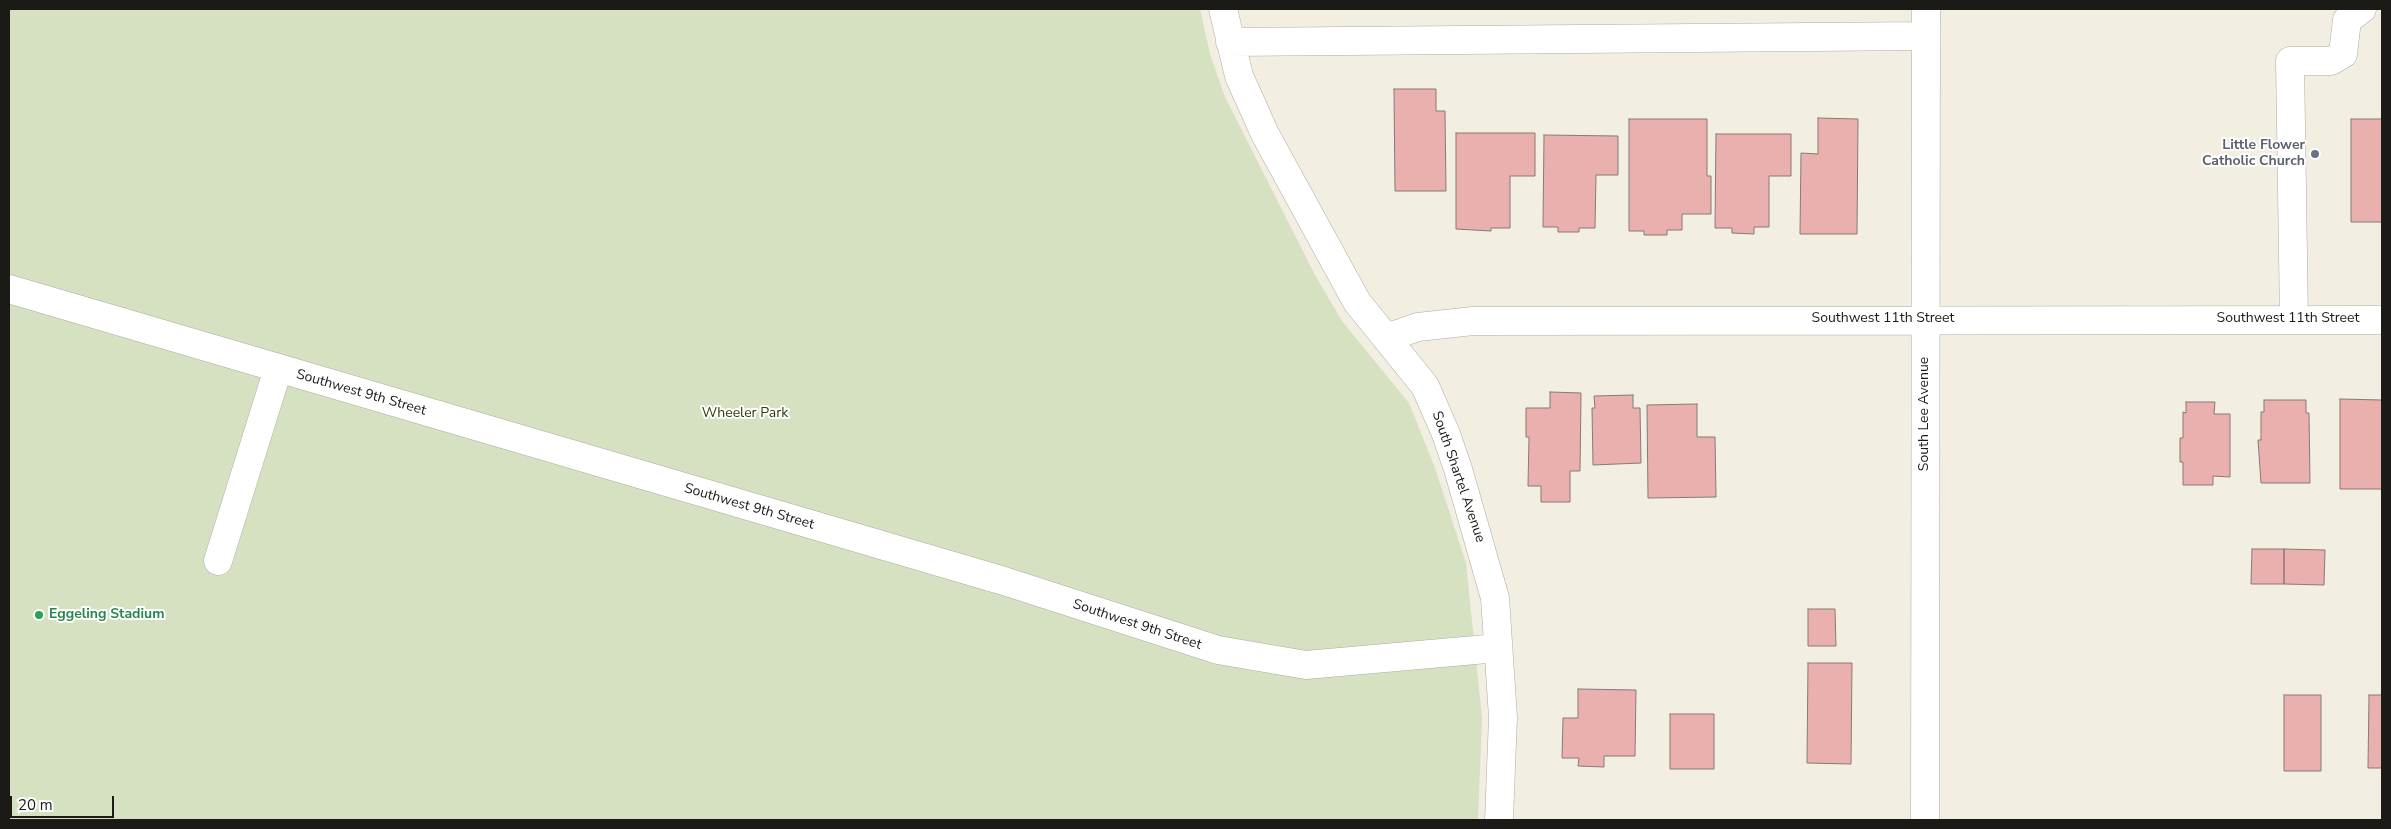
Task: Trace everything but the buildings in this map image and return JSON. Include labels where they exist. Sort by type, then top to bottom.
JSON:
[{"type":"street","name":"South Shartel Avenue","points":[[1223,9],[1239,76],[1249,101],[1283,168],[1357,302],[1425,386],[1446,434],[1495,598],[1503,717],[1499,820]]},
{"type":"street","name":"South Lee Avenue","points":[[1924,820],[1926,9]]},
{"type":"street","points":[[2294,320],[2290,61],[2330,60],[2343,54],[2347,20],[2362,9]]},
{"type":"street","points":[[1230,42],[1926,36]]},
{"type":"street","name":"Southwest 9th Street","points":[[9,289],[1004,581],[1218,650],[1306,664],[1498,648]]},
{"type":"street","name":"Southwest 11th Street","points":[[1386,338],[1418,327],[1472,321],[1925,319],[2382,320]]},
{"type":"street","points":[[218,561],[278,369]]},
{"type":"green space","name":"Wheeler Park","points":[[9,9],[1200,9],[1210,54],[1225,97],[1315,275],[1342,321],[1409,403],[1435,468],[1466,563],[1482,718],[1478,820],[9,820]]},
{"type":"place","name":"Little Flower Catholic Church","points":[[2315,154]]},
{"type":"place","name":"Eggeling Stadium","points":[[39,615]]}]
